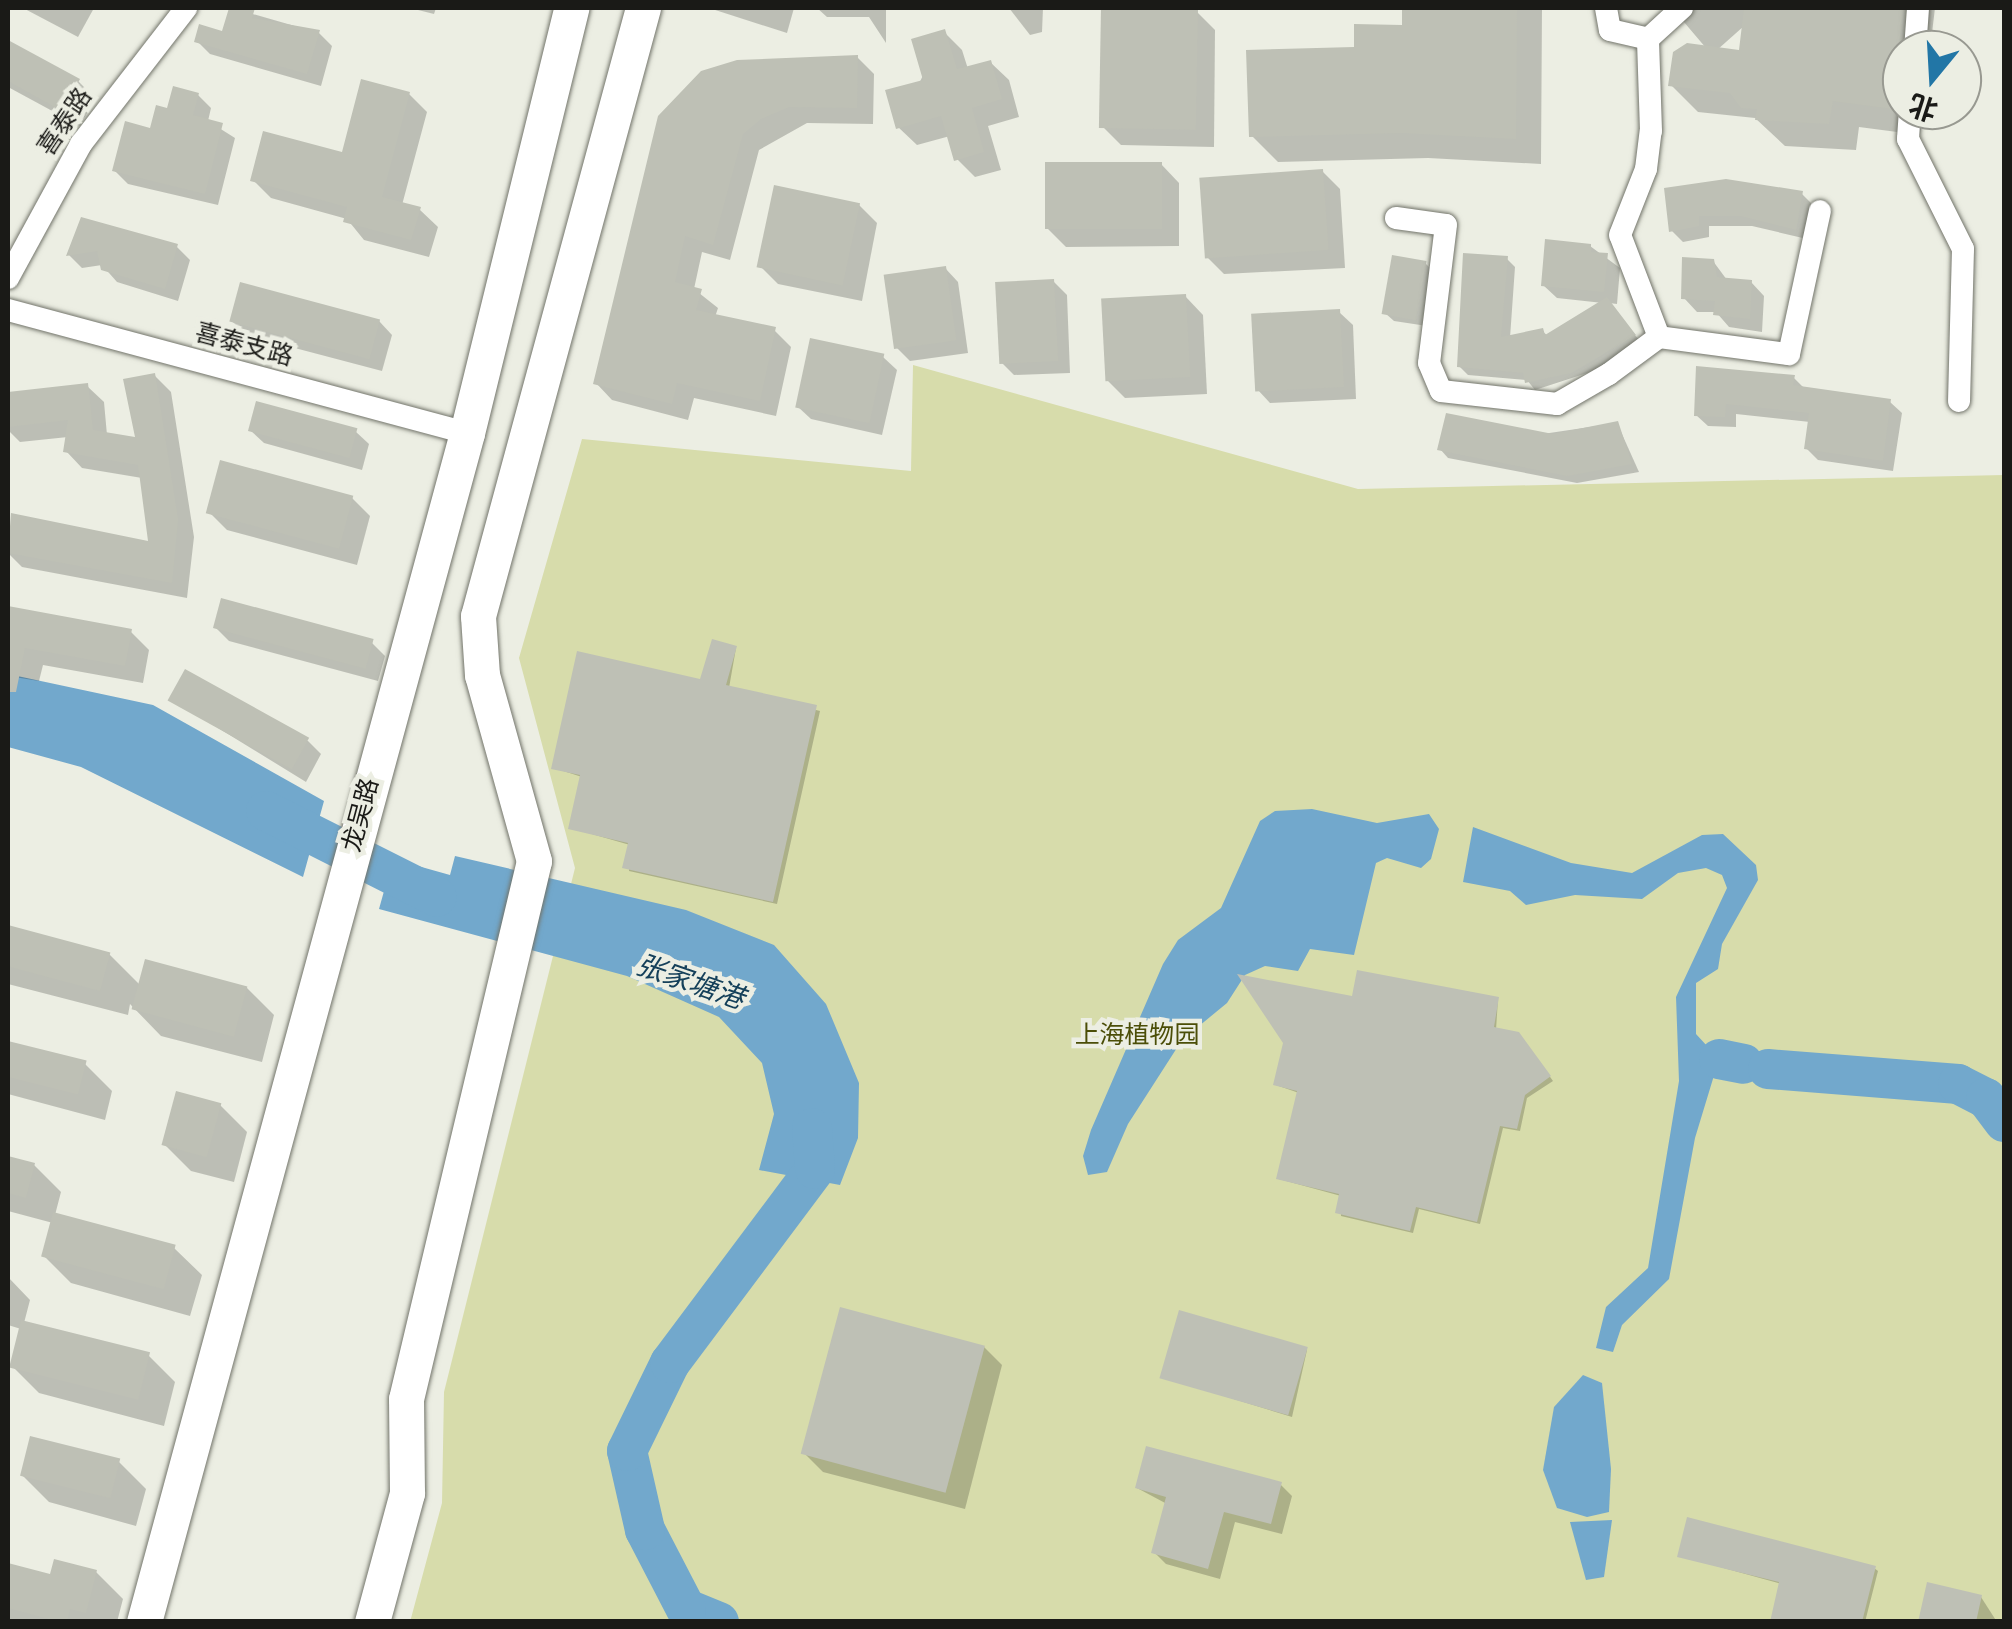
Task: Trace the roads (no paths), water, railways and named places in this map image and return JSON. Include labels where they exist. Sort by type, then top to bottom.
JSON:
[{"type":"main road","name":"龙吴路","points":[[144,1622],[255,1199],[467,433],[571,8]]},
{"type":"main road","points":[[372,1622],[407,1493],[406,1399],[534,861],[482,676],[478,616],[644,8]]},
{"type":"street","name":"喜泰路","points":[[8,278],[81,144],[186,8]]},
{"type":"street","points":[[1606,8],[1610,30],[1648,40]]},
{"type":"street","points":[[1659,337],[1620,236],[1648,150],[1648,40],[1682,8]]},
{"type":"street","points":[[1909,130],[1908,139],[1963,249],[1959,402]]},
{"type":"street","points":[[1396,218],[1446,224],[1429,363],[1441,391],[1557,404],[1659,337],[1788,354],[1820,212]]},
{"type":"street","name":"喜泰支路","points":[[8,310],[467,433]]},
{"type":"water","points":[[8,674],[153,705],[324,801],[303,877],[81,767],[8,747]]},
{"type":"water","points":[[1312,809],[1377,823],[1429,814],[1439,829],[1431,859],[1421,868],[1387,858],[1376,863],[1354,955],[1310,949],[1298,971],[1265,966],[1245,975],[1227,1003],[1182,1040],[1128,1124],[1107,1172],[1088,1175],[1083,1156],[1091,1130],[1163,964],[1178,940],[1221,908],[1260,821],[1275,811]]},
{"type":"water","points":[[1473,827],[1571,863],[1632,873],[1702,835],[1723,834],[1756,865],[1758,880],[1722,944],[1718,969],[1696,983],[1696,1034],[1719,1059],[1695,1138],[1669,1279],[1622,1325],[1613,1352],[1596,1348],[1606,1307],[1648,1268],[1679,1081],[1676,997],[1727,888],[1722,875],[1706,868],[1678,873],[1642,899],[1575,895],[1526,905],[1510,891],[1463,882]]},
{"type":"water","points":[[455,856],[686,910],[774,945],[826,1004],[859,1083],[858,1138],[840,1185],[759,1170],[774,1114],[762,1063],[719,1017],[627,976],[379,909],[393,859],[450,875]]},
{"type":"water","points":[[1583,1375],[1602,1383],[1611,1469],[1609,1512],[1587,1517],[1557,1508],[1543,1470],[1554,1407]]},
{"type":"water","points":[[1612,1520],[1604,1577],[1586,1580],[1570,1522]]},
{"type":"waterway","name":"张家塘港","points":[[266,811],[437,897]]},
{"type":"waterway","points":[[1719,1059],[1744,1064]]},
{"type":"waterway","points":[[1768,1069],[1958,1084],[1986,1098],[2004,1122]]},
{"type":"waterway","name":"张家塘港","points":[[719,1622],[686,1609],[645,1530],[627,1451],[670,1363],[815,1169],[812,1128]]},
{"type":"park label","name":"上海植物园","points":[[1137,1035]]}]
